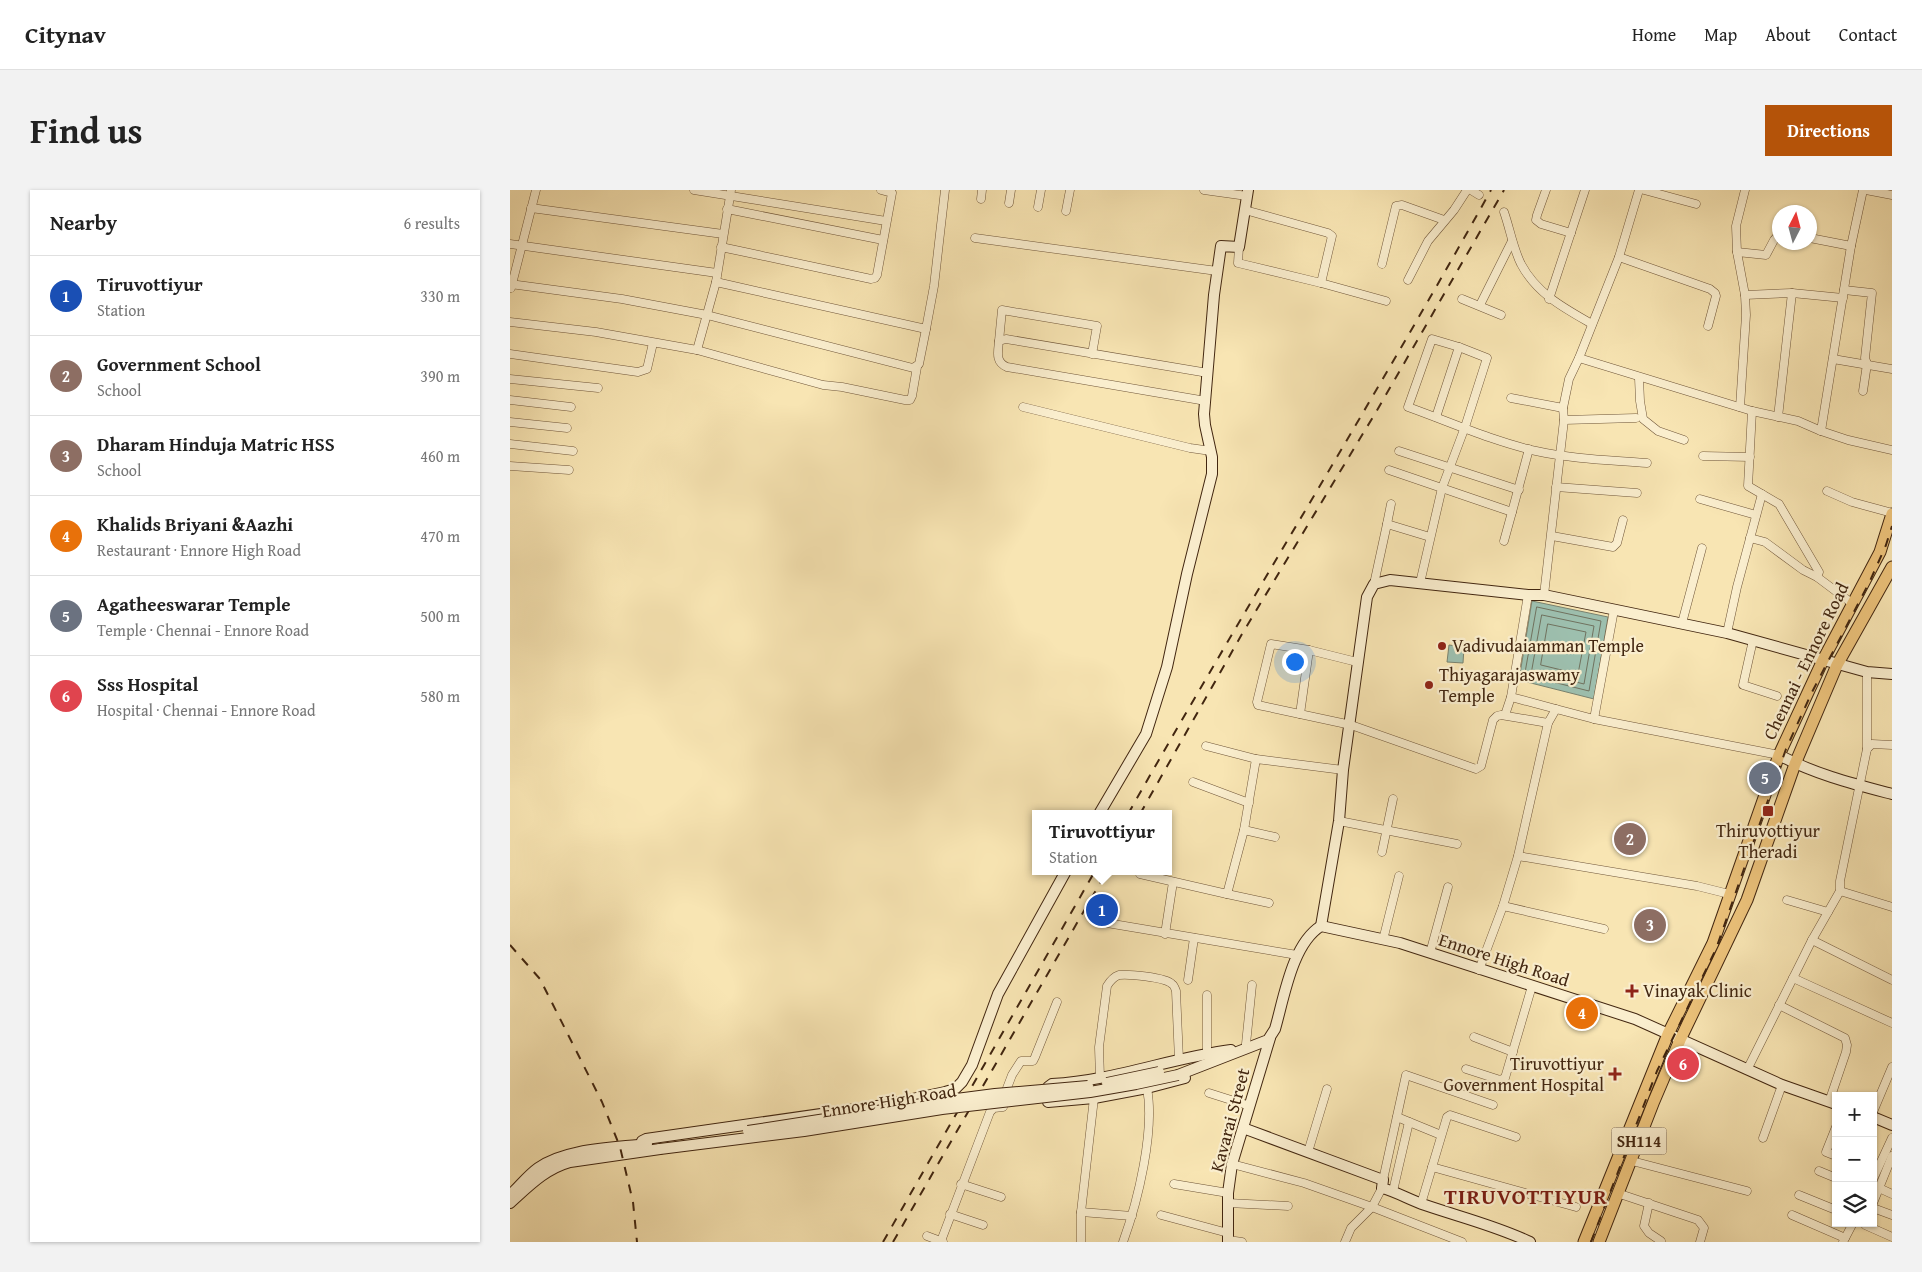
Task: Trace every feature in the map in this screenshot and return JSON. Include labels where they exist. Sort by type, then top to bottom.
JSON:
[{"type":"main road","name":"Chennai - Ennore Road","points":[[1584,1242],[1668,1034],[1713,943],[1779,755],[1823,660],[1880,552],[1892,513]]},
{"type":"main road","name":"Chennai - Ennore Road","points":[[1599,1242],[1620,1194],[1654,1101],[1680,1040],[1747,900],[1795,764],[1837,665],[1892,568]]},
{"type":"street","points":[[536,190],[510,286],[622,299],[707,315],[895,364],[917,367]]},
{"type":"street","points":[[694,190],[730,193],[886,221]]},
{"type":"street","points":[[721,247],[871,279],[877,276],[892,191],[881,190]]},
{"type":"street","points":[[510,322],[596,332],[697,350],[823,386],[910,400],[934,286],[945,190]]},
{"type":"street","points":[[981,200],[982,190]]},
{"type":"street","points":[[1009,203],[1011,190]]},
{"type":"street","points":[[1038,207],[1041,190]]},
{"type":"street","points":[[1066,211],[1070,190]]},
{"type":"street","points":[[1204,190],[1248,193],[1238,263],[1386,301]]},
{"type":"street","points":[[1546,190],[1536,220],[1541,224],[1570,233]]},
{"type":"street","points":[[1548,299],[1585,190]]},
{"type":"street","points":[[1544,595],[1564,420],[1563,408],[1570,379],[1619,257],[1639,190]]},
{"type":"street","points":[[1644,190],[1696,204]]},
{"type":"street","points":[[1740,407],[1746,315],[1745,295],[1737,252],[1736,226],[1745,190]]},
{"type":"street","points":[[1821,431],[1844,294],[1850,246],[1864,190],[1880,191],[1892,195]]},
{"type":"street","points":[[1408,280],[1421,254],[1444,220],[1473,191]]},
{"type":"street","points":[[697,350],[716,282],[730,193]]},
{"type":"street","points":[[1382,264],[1396,206],[1402,205],[1444,220]]},
{"type":"street","points":[[531,208],[723,234]]},
{"type":"street","points":[[727,210],[883,240]]},
{"type":"street","points":[[1245,210],[1330,234],[1332,236],[1321,283]]},
{"type":"street","points":[[1504,212],[1512,242],[1521,264],[1535,285],[1548,299],[1592,324]]},
{"type":"street","points":[[975,238],[1217,271]]},
{"type":"street","points":[[1817,239],[1850,246]]},
{"type":"street","points":[[1480,305],[1512,242]]},
{"type":"street","points":[[510,244],[717,272]]},
{"type":"street","points":[[1737,252],[1766,255],[1772,244]]},
{"type":"street","points":[[1101,810],[1146,734],[1167,667],[1187,574],[1211,482],[1213,465],[1205,425],[1206,401],[1217,271],[1221,246],[1239,247]]},
{"type":"street","points":[[1619,257],[1710,289],[1716,296],[1708,326]]},
{"type":"street","points":[[716,282],[926,329]]},
{"type":"street","points":[[1745,295],[1792,293],[1872,294],[1863,391]]},
{"type":"street","points":[[1778,417],[1792,293]]},
{"type":"street","points":[[1462,299],[1501,315]]},
{"type":"street","points":[[1092,354],[1097,326],[1002,310],[997,356],[1001,364],[1007,367],[1206,401]]},
{"type":"street","points":[[999,342],[1006,339],[1208,373]]},
{"type":"street","points":[[1420,583],[1442,488],[1465,427],[1487,358],[1459,346],[1432,339],[1408,407],[1436,417],[1465,427],[1529,449],[1559,455],[1647,463]]},
{"type":"street","points":[[510,354],[638,372],[647,369],[653,343]]},
{"type":"street","points":[[1436,417],[1459,346]]},
{"type":"street","points":[[1579,358],[1639,378],[1752,411],[1798,421],[1821,431],[1892,450]]},
{"type":"street","points":[[1833,359],[1892,369]]},
{"type":"street","points":[[1639,378],[1643,419],[1658,431],[1684,440]]},
{"type":"street","points":[[510,379],[598,388]]},
{"type":"street","points":[[1510,398],[1563,408]]},
{"type":"street","points":[[510,400],[571,407]]},
{"type":"street","points":[[1023,407],[1190,448],[1211,451]]},
{"type":"street","points":[[1752,411],[1748,486],[1779,504],[1819,572],[1817,577]]},
{"type":"street","points":[[1564,420],[1636,418]]},
{"type":"street","points":[[510,422],[567,428]]},
{"type":"street","points":[[510,444],[573,451]]},
{"type":"street","points":[[1504,541],[1529,449]]},
{"type":"street","points":[[1399,451],[1519,490]]},
{"type":"street","points":[[1704,456],[1750,457]]},
{"type":"street","points":[[510,466],[569,470]]},
{"type":"street","points":[[1389,470],[1512,512]]},
{"type":"street","points":[[1556,487],[1637,493]]},
{"type":"street","points":[[1827,490],[1852,502],[1892,513]]},
{"type":"street","points":[[1727,633],[1762,494]]},
{"type":"street","points":[[1700,500],[1756,515]]},
{"type":"street","points":[[1271,1034],[1297,955],[1311,932],[1320,926],[1339,821],[1357,662],[1367,597],[1374,584],[1391,504]]},
{"type":"street","points":[[1552,536],[1613,547],[1617,543],[1623,520]]},
{"type":"street","points":[[1387,524],[1430,537]]},
{"type":"street","points":[[1750,538],[1765,542],[1853,604]]},
{"type":"street","points":[[1682,623],[1702,548]]},
{"type":"street","points":[[1374,584],[1390,580],[1528,595],[1544,595],[1727,633],[1867,672],[1892,674]]},
{"type":"street","points":[[1505,715],[1511,697],[1528,595]]},
{"type":"street","points":[[1594,719],[1614,610]]},
{"type":"street","points":[[1753,640],[1743,685],[1777,696]]},
{"type":"street","points":[[1357,662],[1309,650],[1271,644],[1257,702],[1260,706],[1351,725],[1478,768],[1481,766],[1493,720],[1497,716],[1505,715],[1548,723]]},
{"type":"street","points":[[1300,714],[1309,650]]},
{"type":"street","points":[[1747,1070],[1812,940],[1840,891],[1840,881],[1858,785],[1867,749],[1867,672]]},
{"type":"street","points":[[1511,697],[1594,719],[1779,755],[1795,764],[1892,794]]},
{"type":"street","points":[[1479,970],[1503,906],[1518,856],[1548,723],[1556,709]]},
{"type":"street","points":[[1867,749],[1872,744],[1892,745]]},
{"type":"street","points":[[1206,746],[1256,759],[1344,770]]},
{"type":"street","points":[[1227,894],[1244,830],[1256,759]]},
{"type":"street","points":[[1193,782],[1249,803]]},
{"type":"street","points":[[1382,852],[1392,799]]},
{"type":"street","points":[[1339,821],[1457,844]]},
{"type":"street","points":[[1244,830],[1275,837]]},
{"type":"street","points":[[1518,856],[1697,886],[1729,894]]},
{"type":"street","points":[[640,1148],[642,1141],[646,1139],[884,1105],[955,1089],[962,1082],[972,1065],[998,994],[1064,875]]},
{"type":"street","points":[[1144,875],[1269,903]]},
{"type":"street","points":[[1382,940],[1399,876]]},
{"type":"street","points":[[1165,934],[1173,882]]},
{"type":"street","points":[[1430,953],[1448,887]]},
{"type":"street","points":[[1840,891],[1892,907]]},
{"type":"street","points":[[1787,900],[1828,912]]},
{"type":"street","points":[[1503,906],[1604,929]]},
{"type":"street","points":[[1107,923],[1297,955]]},
{"type":"street","name":"Ennore High Road","points":[[1320,926],[1430,953],[1635,1019],[1782,1085],[1832,1103]]},
{"type":"street","points":[[1188,980],[1194,938]]},
{"type":"street","points":[[1812,940],[1892,980]]},
{"type":"street","points":[[1100,1078],[1099,1047],[1107,986],[1112,979],[1119,975],[1146,977],[1173,984],[1176,991],[1178,1068]]},
{"type":"street","points":[[1793,978],[1892,1023]]},
{"type":"street","points":[[1246,1044],[1252,985]]},
{"type":"street","points":[[1466,1069],[1503,1080],[1532,986]]},
{"type":"street","points":[[927,1236],[942,1242],[961,1184],[990,1112],[994,1108],[1094,1098],[1147,1088],[1203,1071],[1210,1058],[1206,995]]},
{"type":"street","points":[[999,1107],[1017,1066],[1021,1061],[1032,1061],[1035,1057],[1057,1002]]},
{"type":"street","points":[[1779,1005],[1845,1038],[1846,1052],[1835,1092]]},
{"type":"street","name":"Ennore High Road","points":[[1178,1068],[1260,1044],[1271,1034]]},
{"type":"street","name":"Ennore High Road","points":[[510,1195],[538,1168],[551,1160],[588,1151],[660,1146],[959,1098],[1095,1085],[1178,1068],[1206,1060],[1271,1034]]},
{"type":"street","name":"Kavarai Street","points":[[1228,1238],[1228,1198],[1232,1164],[1271,1034]]},
{"type":"street","points":[[1474,1037],[1513,1052]]},
{"type":"street","points":[[1048,1102],[1048,1087],[1052,1084],[1178,1068],[1231,1050]]},
{"type":"street","points":[[1877,1103],[1892,1067]]},
{"type":"street","points":[[1345,1242],[1351,1228],[1372,1207],[1382,1184],[1406,1074],[1493,1105]]},
{"type":"street","points":[[1762,1138],[1782,1085]]},
{"type":"street","points":[[1123,1242],[1132,1216],[1145,1153],[1150,1108],[1147,1088]]},
{"type":"street","points":[[1308,1152],[1327,1089]]},
{"type":"street","points":[[1209,1093],[1250,1106]]},
{"type":"street","points":[[1081,1242],[1081,1212],[1094,1098]]},
{"type":"street","points":[[1421,1204],[1447,1117],[1454,1116],[1516,1137]]},
{"type":"street","points":[[1397,1118],[1441,1135]]},
{"type":"street","points":[[1877,1119],[1892,1125]]},
{"type":"street","points":[[1393,1191],[1409,1122]]},
{"type":"street","points":[[1243,1128],[1308,1152],[1382,1184],[1421,1204],[1515,1235],[1530,1242]]},
{"type":"street","points":[[1832,1137],[1826,1152],[1832,1154]]},
{"type":"street","points":[[1877,1169],[1892,1138]]},
{"type":"street","name":"Ennore High Road","points":[[510,1203],[544,1173],[556,1166],[640,1148]]},
{"type":"street","points":[[1877,1193],[1889,1172],[1892,1156]]},
{"type":"street","points":[[1632,1161],[1747,1191]]},
{"type":"street","points":[[1232,1164],[1304,1183],[1462,1242]]},
{"type":"street","points":[[1432,1167],[1576,1207]]},
{"type":"street","points":[[1819,1171],[1832,1176]]},
{"type":"street","points":[[961,1184],[1000,1197]]},
{"type":"street","points":[[1174,1184],[1228,1198],[1288,1206]]},
{"type":"street","points":[[1879,1188],[1892,1194]]},
{"type":"street","points":[[1620,1194],[1698,1220],[1704,1228],[1700,1242]]},
{"type":"street","points":[[1799,1196],[1832,1208]]},
{"type":"street","points":[[1649,1204],[1644,1226],[1649,1233],[1662,1241]]},
{"type":"street","points":[[1877,1210],[1892,1216]]},
{"type":"street","points":[[1081,1212],[1132,1216]]},
{"type":"street","points":[[950,1214],[983,1225]]},
{"type":"street","points":[[1161,1215],[1242,1242]]},
{"type":"street","points":[[1792,1215],[1844,1240],[1851,1227]]},
{"type":"street","points":[[1870,1227],[1892,1237]]},
{"type":"water","points":[[1532,601],[1608,617],[1594,699],[1519,680]]},
{"type":"water","points":[[1449,645],[1464,647],[1463,663],[1447,662]]},
{"type":"railway","points":[[1130,810],[1218,657],[1402,347],[1491,190]]},
{"type":"railway","points":[[1142,810],[1242,634],[1376,412],[1504,190]]},
{"type":"railway","points":[[1591,1242],[1657,1071],[1716,949],[1786,749],[1812,692],[1870,581],[1892,526]]},
{"type":"railway","points":[[883,1242],[1093,875]]},
{"type":"railway","points":[[893,1242],[1105,875]]},
{"type":"railway","points":[[510,945],[540,979],[602,1102],[620,1147],[633,1202],[637,1242]]},
{"type":"place","name":"Vadivudaiamman Temple","points":[[1442,646]]},
{"type":"place","name":"Thiyagarajaswamy Temple","points":[[1429,685]]},
{"type":"place","name":"Agatheeswarar Temple","points":[[1765,778]]},
{"type":"place","name":"Thiruvottiyur Theradi","points":[[1768,811]]},
{"type":"place","name":"Government School","points":[[1630,839]]},
{"type":"place","name":"Tiruvottiyur","points":[[1102,910]]},
{"type":"place","name":"Dharam Hinduja Matric HSS","points":[[1650,925]]},
{"type":"place","name":"Vinayak Clinic","points":[[1632,991]]},
{"type":"place","name":"Khalids Briyani &Aazhi","points":[[1582,1013]]},
{"type":"place","name":"Sss Hospital","points":[[1683,1064]]},
{"type":"place","name":"Tiruvottiyur Government Hospital","points":[[1615,1074]]},
{"type":"district","name":"TIRUVOTTIYUR","points":[[1526,1196]]}]
